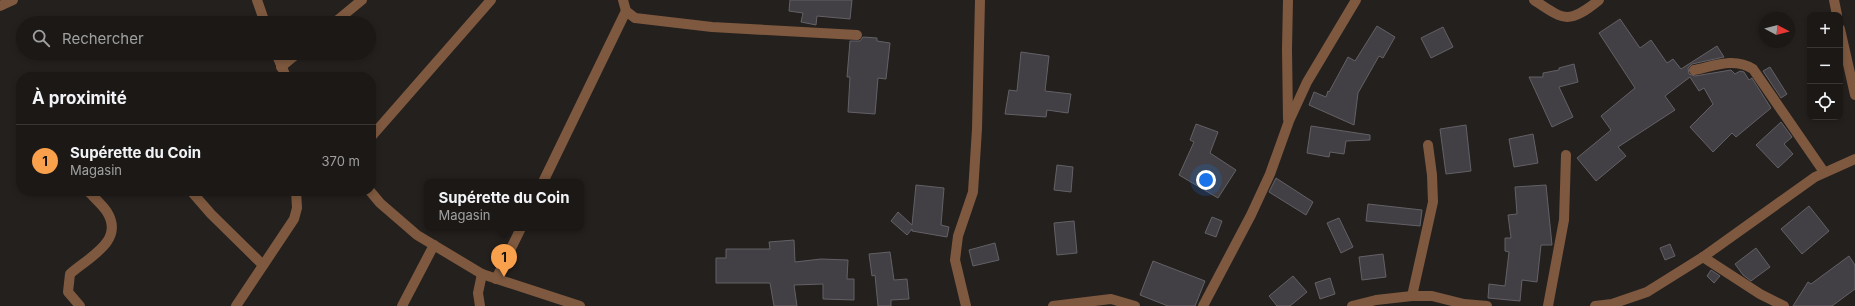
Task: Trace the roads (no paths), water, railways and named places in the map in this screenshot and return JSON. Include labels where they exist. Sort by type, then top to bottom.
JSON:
[{"type":"street","points":[[0,6],[13,0]]},
{"type":"street","points":[[257,0],[263,16]]},
{"type":"street","points":[[343,16],[362,0]]},
{"type":"street","points":[[376,131],[491,0]]},
{"type":"street","points":[[623,0],[626,11],[635,18],[712,27],[857,35]]},
{"type":"street","points":[[966,306],[955,260],[958,236],[973,192],[977,128],[980,0]]},
{"type":"street","points":[[1288,0],[1288,121]]},
{"type":"street","points":[[1203,306],[1251,215],[1270,174],[1288,121],[1306,82],[1356,0]]},
{"type":"street","points":[[1534,0],[1558,16],[1572,17],[1587,10],[1599,0]]},
{"type":"street","points":[[1834,0],[1836,12]]},
{"type":"street","points":[[544,179],[626,11]]},
{"type":"street","points":[[1843,42],[1855,95]]},
{"type":"street","points":[[278,60],[284,72]]},
{"type":"street","points":[[281,67],[290,60]]},
{"type":"street","points":[[1694,70],[1732,62],[1743,63],[1752,68],[1824,172]]},
{"type":"street","points":[[1412,296],[1433,202],[1432,175],[1428,145]]},
{"type":"street","points":[[1548,306],[1564,220],[1566,155]]},
{"type":"street","points":[[1595,306],[1612,304],[1647,292],[1703,257],[1815,177],[1855,159]]},
{"type":"street","points":[[80,306],[68,292],[70,274],[103,248],[111,238],[112,230],[108,213],[93,196]]},
{"type":"street","points":[[195,196],[211,214],[263,266]]},
{"type":"street","points":[[236,306],[294,219],[296,196]]},
{"type":"street","points":[[375,196],[417,235],[482,274],[580,306]]},
{"type":"street","points":[[496,279],[520,231]]},
{"type":"street","points":[[402,306],[434,245]]},
{"type":"street","points":[[1703,257],[1760,294],[1784,306]]},
{"type":"street","points":[[480,306],[478,293],[482,274]]},
{"type":"street","points":[[1352,306],[1376,300],[1412,296],[1432,296],[1464,304],[1487,306]]},
{"type":"street","points":[[1053,306],[1111,302],[1135,306]]},
{"type":"place","name":"Supérette du Coin","points":[[504,277]]}]
